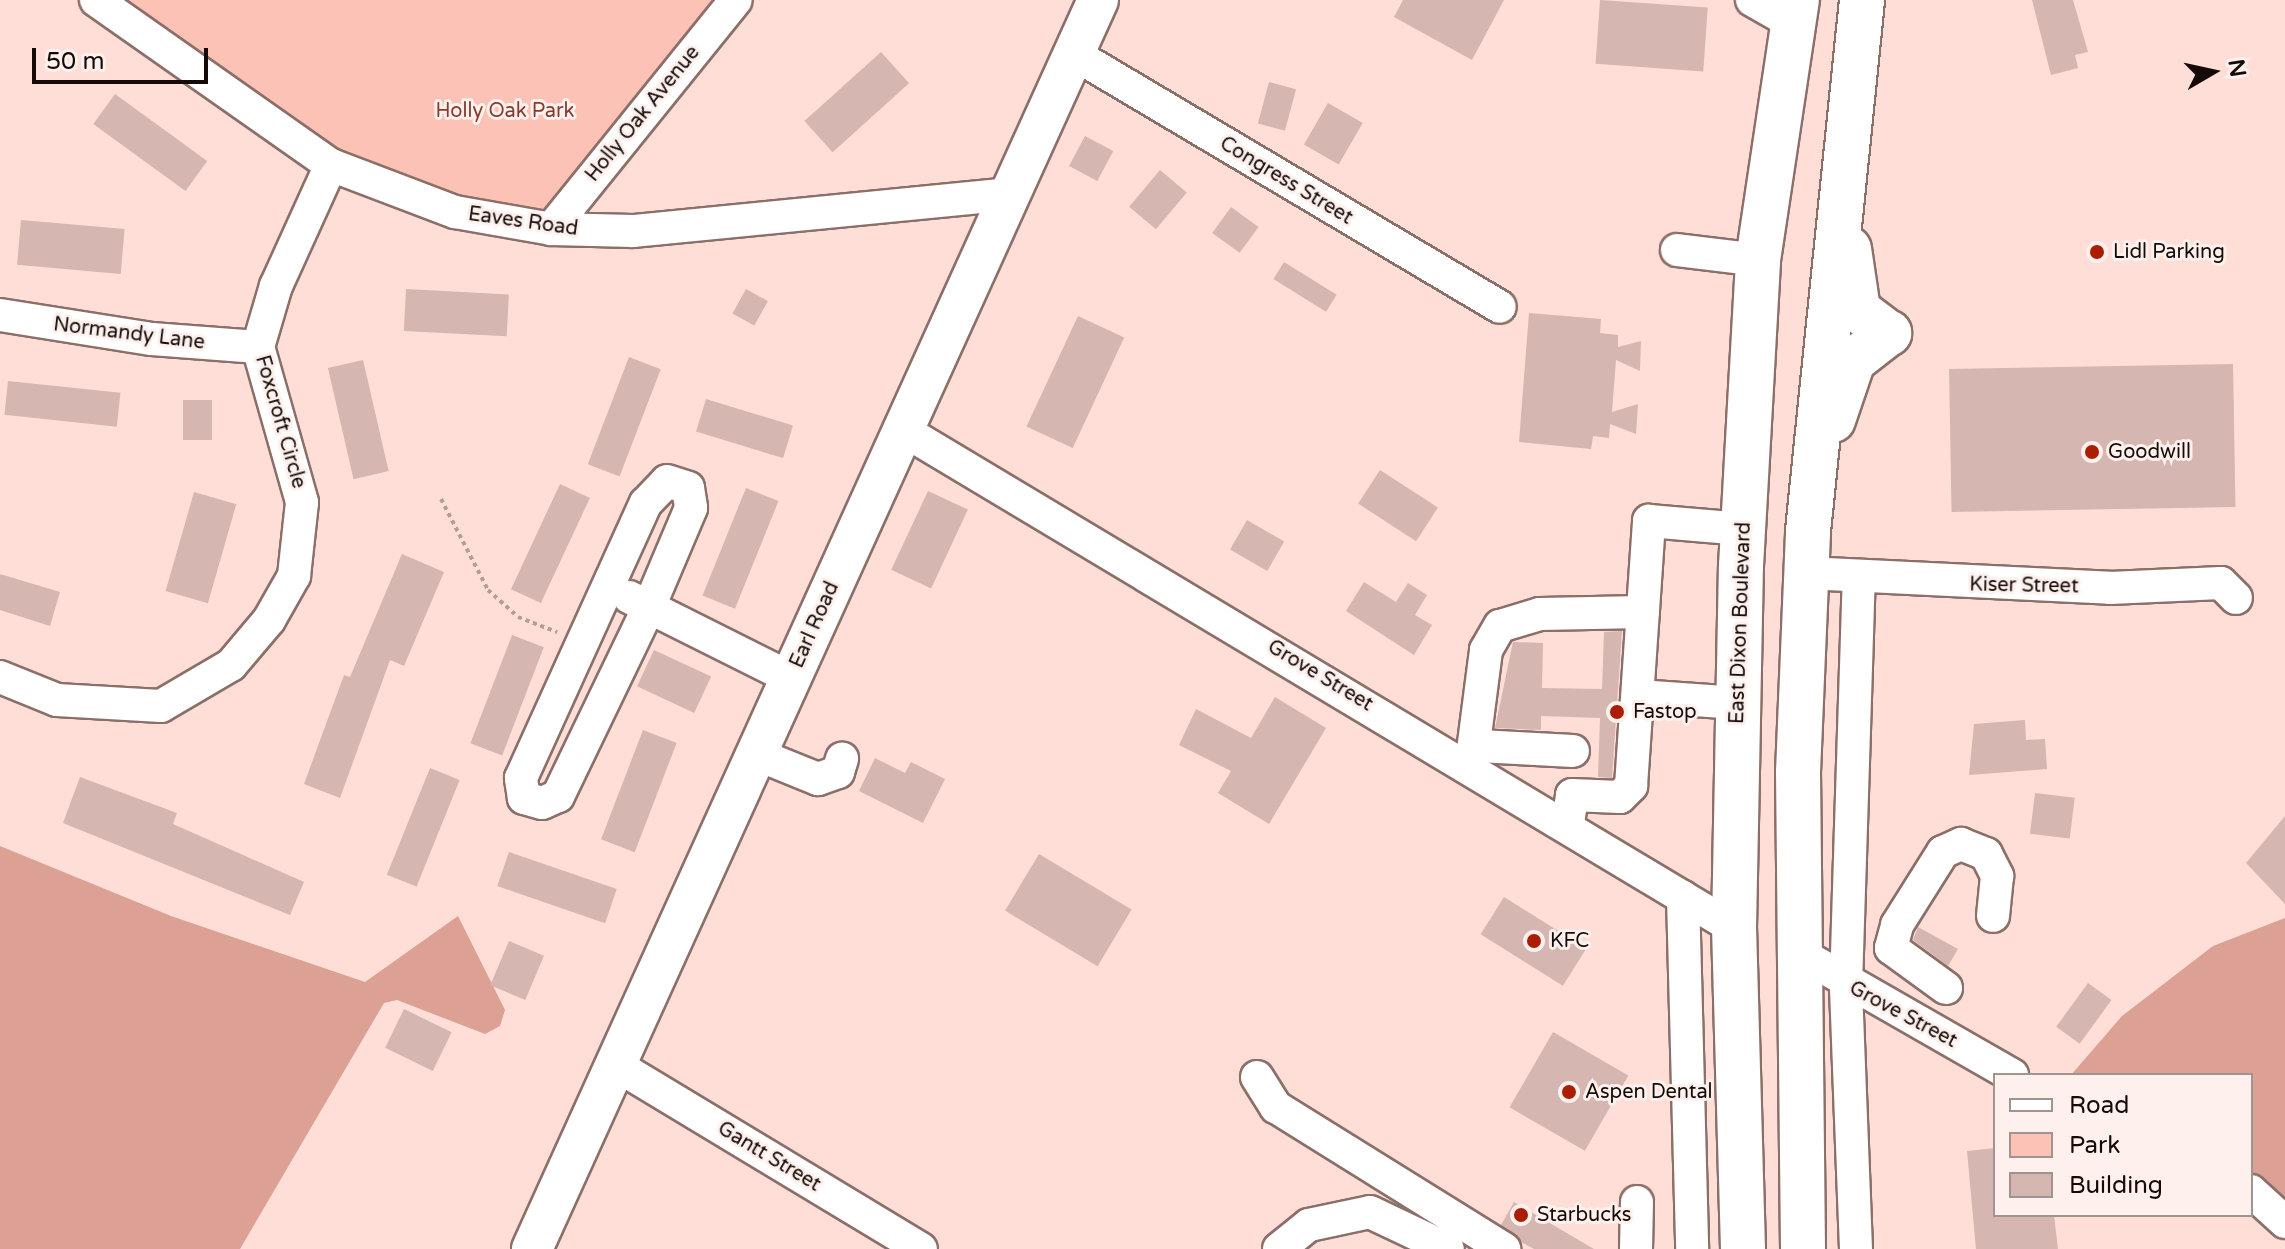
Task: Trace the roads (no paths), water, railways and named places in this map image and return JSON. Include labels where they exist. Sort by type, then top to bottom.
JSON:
[{"type":"highway","points":[[1802,1241],[1797,952],[1807,552],[1862,0]]},
{"type":"highway","name":"East Dixon Boulevard","points":[[1743,1249],[1734,928],[1742,548],[1758,260],[1796,12]]},
{"type":"highway","points":[[1807,552],[1820,521],[1842,383],[1859,352],[1889,333],[1864,319],[1849,284],[1853,82]]},
{"type":"highway","points":[[1742,548],[1760,644],[1774,916],[1797,952]]},
{"type":"highway","points":[[1734,928],[1751,940],[1764,966],[1779,1183],[1802,1241]]},
{"type":"main road","name":"Earl Road","points":[[532,1249],[1098,0]]},
{"type":"street","name":"Eaves Road","points":[[96,0],[331,165],[455,212],[551,229],[715,227],[1010,194]]},
{"type":"street","name":"Holly Oak Avenue","points":[[551,229],[736,0]]},
{"type":"street","points":[[1752,0],[1796,12]]},
{"type":"street","name":"Congress Street","points":[[1074,54],[1500,307]]},
{"type":"street","name":"Foxcroft Circle","points":[[0,677],[57,700],[161,706],[231,665],[269,620],[294,576],[302,502],[258,347],[276,286],[331,165]]},
{"type":"street","points":[[1677,250],[1758,260]]},
{"type":"street","name":"Normandy Lane","points":[[0,315],[152,339],[258,347]]},
{"type":"street","name":"Grove Street","points":[[903,430],[1475,756],[1535,803],[1734,928]]},
{"type":"street","points":[[683,484],[691,508],[649,607],[558,796],[531,801],[519,784],[656,488],[683,484]]},
{"type":"street","points":[[1568,824],[1572,795],[1629,793],[1649,521],[1742,548]]},
{"type":"street","name":"Kiser Street","points":[[1807,552],[1859,577],[2096,588],[2221,583],[2236,598]]},
{"type":"street","points":[[1856,1249],[1846,985],[1859,577]]},
{"type":"street","points":[[611,588],[791,678]]},
{"type":"street","points":[[1535,803],[1559,750],[1475,756],[1486,650],[1500,626],[1540,614],[1643,612]]},
{"type":"street","points":[[1638,696],[1738,703]]},
{"type":"street","points":[[756,754],[818,779],[838,772],[842,759]]},
{"type":"street","points":[[1946,988],[1891,948],[1897,925],[1943,852],[1961,844],[1986,854],[1997,876],[1993,916]]},
{"type":"street","points":[[1683,897],[1692,1249]]},
{"type":"street","name":"Grove Street","points":[[1797,952],[1846,985],[2008,1073]]},
{"type":"street","name":"Gantt Street","points":[[616,1065],[921,1249]]},
{"type":"street","points":[[1257,1077],[1276,1107],[1504,1249]]},
{"type":"street","points":[[2253,1193],[2285,1222]]},
{"type":"street","points":[[1636,1249],[1637,1202]]},
{"type":"street","points":[[1279,1249],[1309,1225],[1370,1212],[1448,1249]]},
{"type":"place","name":"Lidl Parking","points":[[2097,252]]},
{"type":"place","name":"Goodwill","points":[[2092,452]]},
{"type":"place","name":"Fastop","points":[[1617,712]]},
{"type":"place","name":"KFC","points":[[1534,941]]},
{"type":"place","name":"Aspen Dental","points":[[1569,1092]]},
{"type":"place","name":"Starbucks","points":[[1521,1215]]},
{"type":"park label","name":"Holly Oak Park","points":[[505,111]]}]
